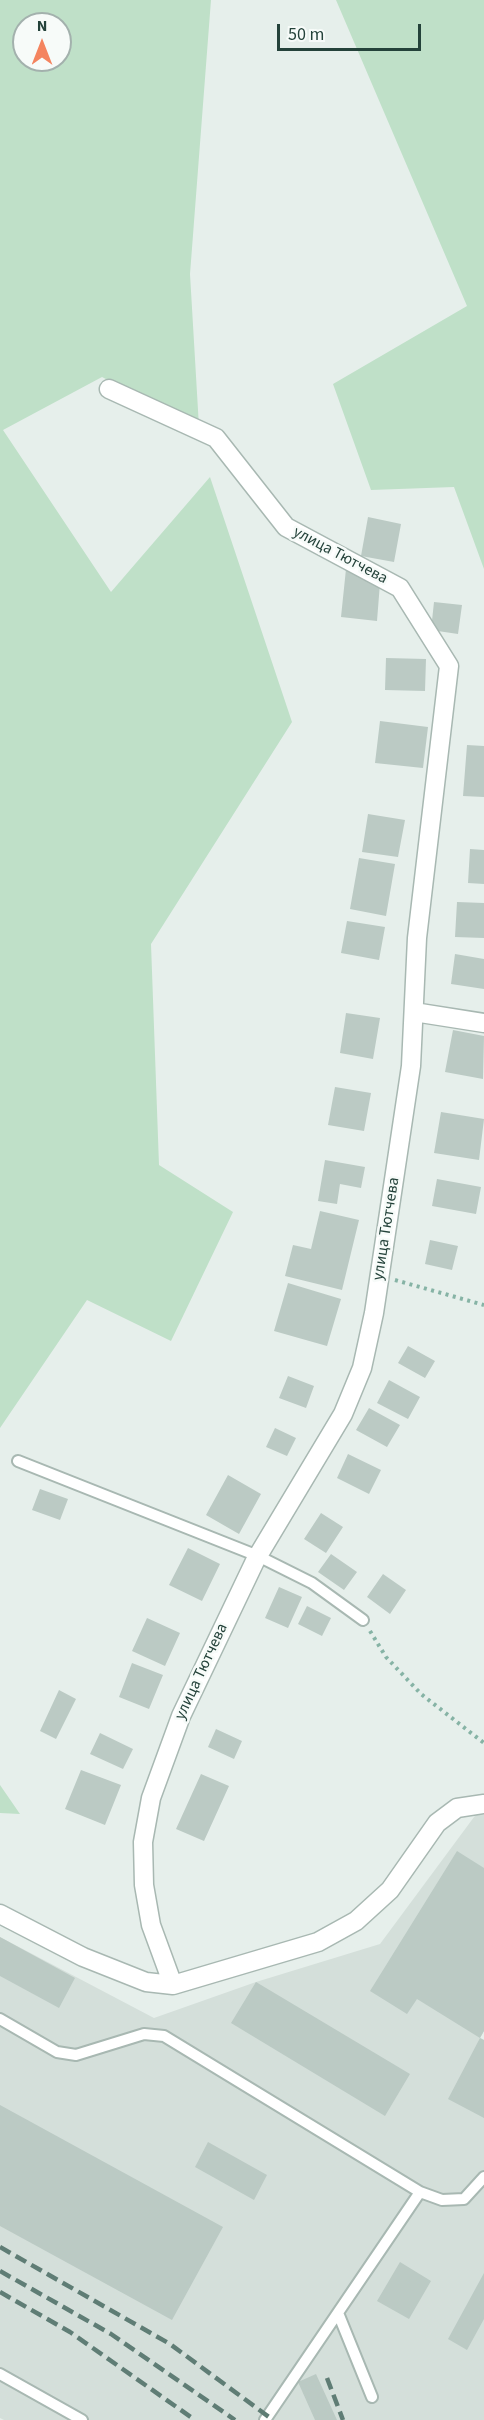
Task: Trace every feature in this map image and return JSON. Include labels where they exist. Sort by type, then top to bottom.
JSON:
[{"type":"street","name":"улица Тютчева","points":[[109,389],[216,438],[286,527],[400,588],[449,666],[417,938],[411,1066],[380,1275],[362,1368],[343,1414],[258,1556],[181,1716],[151,1798],[143,1842],[144,1885],[151,1924],[172,1985]]},
{"type":"street","points":[[414,1012],[484,1023]]},
{"type":"street","points":[[0,1914],[83,1957],[146,1982],[172,1985],[318,1942],[356,1921],[390,1890],[436,1823],[457,1808],[484,1804]]},
{"type":"lane","points":[[18,1461],[258,1556],[312,1583],[363,1620]]},
{"type":"lane","points":[[0,2019],[57,2052],[76,2055],[144,2034],[164,2036],[420,2192],[442,2200],[464,2199],[484,2177]]},
{"type":"lane","points":[[264,2420],[420,2192]]},
{"type":"lane","points":[[338,2313],[372,2397]]},
{"type":"lane","points":[[0,2374],[82,2420]]},
{"type":"path","points":[[380,1275],[484,1305]]},
{"type":"path","points":[[363,1620],[386,1657],[421,1694],[484,1743]]},
{"type":"shaded area","points":[[477,1813],[484,1815],[484,2031],[480,2038],[484,2040],[484,2420],[4,2420],[0,2418],[0,1937],[154,2018],[256,1982],[380,1944]]},
{"type":"green space","points":[[0,0],[211,0],[190,274],[199,427],[102,377],[3,430],[111,592],[210,477],[292,722],[151,944],[159,1165],[233,1212],[171,1341],[87,1300],[0,1428]]},
{"type":"green space","points":[[336,0],[484,0],[484,569],[454,487],[371,490],[333,384],[467,306]]},
{"type":"green space","points":[[0,1785],[20,1814],[0,1813]]},
{"type":"building","points":[[368,517],[401,524],[394,562],[361,556]]},
{"type":"building","points":[[346,569],[380,583],[377,621],[341,617]]},
{"type":"building","points":[[434,602],[462,605],[458,634],[431,630]]},
{"type":"building","points":[[386,658],[426,659],[425,691],[385,690]]},
{"type":"building","points":[[380,721],[428,727],[423,768],[375,763]]},
{"type":"building","points":[[467,745],[484,746],[484,797],[463,796]]},
{"type":"building","points":[[368,814],[405,820],[398,857],[362,852]]},
{"type":"building","points":[[470,849],[484,850],[484,884],[468,883]]},
{"type":"building","points":[[359,858],[395,864],[386,916],[350,909]]},
{"type":"building","points":[[457,902],[484,903],[484,938],[455,937]]},
{"type":"building","points":[[347,921],[385,927],[379,960],[341,953]]},
{"type":"building","points":[[455,954],[484,959],[484,989],[451,984]]},
{"type":"building","points":[[346,1013],[380,1018],[373,1059],[340,1053]]},
{"type":"building","points":[[453,1030],[484,1036],[483,1079],[445,1072]]},
{"type":"building","points":[[335,1087],[371,1093],[364,1131],[328,1125]]},
{"type":"building","points":[[441,1112],[484,1119],[479,1160],[434,1153]]},
{"type":"building","points":[[325,1160],[365,1167],[361,1188],[340,1184],[337,1204],[318,1201]]},
{"type":"building","points":[[437,1179],[481,1187],[476,1214],[432,1206]]},
{"type":"building","points":[[320,1211],[359,1220],[342,1290],[285,1276],[293,1245],[311,1249]]},
{"type":"building","points":[[430,1240],[458,1246],[452,1270],[425,1264]]},
{"type":"building","points":[[288,1283],[341,1299],[327,1346],[274,1331]]},
{"type":"building","points":[[408,1346],[435,1361],[425,1378],[398,1363]]},
{"type":"building","points":[[288,1376],[314,1386],[306,1408],[279,1398]]},
{"type":"building","points":[[389,1380],[420,1397],[408,1419],[377,1403]]},
{"type":"building","points":[[369,1408],[400,1425],[387,1447],[356,1430]]},
{"type":"building","points":[[275,1428],[296,1438],[287,1456],[266,1447]]},
{"type":"building","points":[[348,1454],[381,1470],[369,1494],[337,1478]]},
{"type":"building","points":[[228,1475],[261,1494],[239,1534],[206,1515]]},
{"type":"building","points":[[40,1489],[68,1499],[60,1520],[32,1510]]},
{"type":"building","points":[[321,1513],[343,1527],[326,1553],[304,1539]]},
{"type":"building","points":[[188,1548],[220,1564],[202,1601],[169,1585]]},
{"type":"building","points":[[331,1554],[357,1572],[344,1590],[318,1572]]},
{"type":"building","points":[[383,1574],[406,1590],[390,1614],[367,1597]]},
{"type":"building","points":[[279,1587],[302,1597],[288,1628],[265,1618]]},
{"type":"building","points":[[307,1606],[331,1618],[322,1636],[298,1624]]},
{"type":"building","points":[[147,1618],[180,1633],[165,1666],[132,1651]]},
{"type":"building","points":[[132,1663],[163,1675],[149,1709],[119,1697]]},
{"type":"building","points":[[59,1690],[76,1699],[56,1739],[40,1731]]},
{"type":"building","points":[[216,1729],[242,1741],[234,1759],[208,1747]]},
{"type":"building","points":[[100,1733],[133,1749],[123,1769],[90,1754]]},
{"type":"building","points":[[81,1770],[121,1785],[105,1825],[65,1809]]},
{"type":"building","points":[[201,1774],[229,1786],[204,1841],[176,1829]]},
{"type":"building","points":[[457,1851],[484,1868],[484,2031],[480,2038],[417,1999],[407,2014],[370,1991]]},
{"type":"building","points":[[0,1937],[75,1978],[59,2008],[0,1976]]},
{"type":"building","points":[[256,1982],[410,2074],[385,2116],[231,2023]]},
{"type":"building","points":[[480,2038],[484,2040],[484,2118],[448,2099]]},
{"type":"building","points":[[0,2105],[223,2227],[172,2320],[0,2226]]},
{"type":"building","points":[[208,2142],[267,2175],[254,2200],[195,2167]]},
{"type":"building","points":[[400,2262],[431,2281],[409,2319],[377,2301]]},
{"type":"building","points":[[484,2273],[484,2319],[467,2350],[448,2339]]},
{"type":"building","points":[[316,2374],[337,2420],[315,2420],[298,2382]]},
{"type":"railway","points":[[0,2247],[170,2344],[273,2420]]},
{"type":"railway","points":[[0,2271],[111,2334],[235,2420]]},
{"type":"railway","points":[[0,2292],[70,2332],[195,2420]]},
{"type":"railway","points":[[327,2378],[343,2420]]}]
